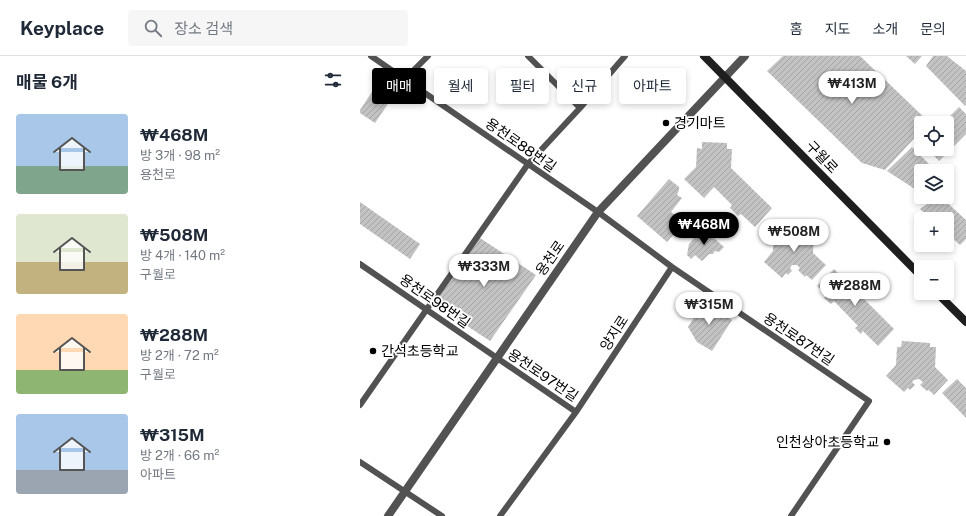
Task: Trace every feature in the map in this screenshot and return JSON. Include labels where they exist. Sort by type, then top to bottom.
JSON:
[{"type":"main road","name":"구월로","points":[[704,56],[914,269]]},
{"type":"main road","points":[[944,300],[966,322]]},
{"type":"street","name":"용천로","points":[[388,516],[598,212],[745,56]]},
{"type":"lane","name":"용천로88번길","points":[[371,56],[389,68]]},
{"type":"lane","points":[[416,68],[428,56]]},
{"type":"lane","points":[[528,56],[580,108]]},
{"type":"lane","points":[[360,405],[528,164],[580,108],[625,56]]},
{"type":"lane","name":"용천로88번길","points":[[426,94],[598,212]]},
{"type":"lane","name":"용천로87번길","points":[[598,212],[672,267],[869,401],[791,516]]},
{"type":"lane","name":"용천로98번길","points":[[360,264],[496,358]]},
{"type":"lane","name":"양지로","points":[[500,516],[576,412],[672,267]]},
{"type":"lane","name":"용천로97번길","points":[[496,358],[576,412]]},
{"type":"lane","points":[[360,462],[442,516]]},
{"type":"building","points":[[783,56],[860,56],[923,116],[914,116],[914,139],[885,170],[862,163],[767,71]]},
{"type":"building","points":[[906,56],[922,56],[915,64]]},
{"type":"building","points":[[933,56],[947,56],[966,71],[965,106],[926,66]]},
{"type":"building","points":[[372,92],[372,104],[388,104],[375,123],[360,113],[360,110]]},
{"type":"building","points":[[959,107],[966,114],[966,134],[954,146],[954,116],[950,116]]},
{"type":"building","points":[[702,142],[727,143],[727,149],[732,149],[731,168],[772,208],[755,227],[741,214],[738,216],[730,208],[732,205],[714,187],[704,198],[684,179],[696,167],[697,148],[702,149]]},
{"type":"building","points":[[912,147],[914,149],[914,156],[921,156],[929,164],[914,164],[914,188],[887,171]]},
{"type":"building","points":[[934,156],[944,156],[939,161]]},
{"type":"building","points":[[669,179],[679,187],[677,195],[682,198],[671,212],[679,218],[673,227],[675,229],[674,234],[667,242],[637,216]]},
{"type":"building","points":[[360,202],[420,244],[410,259],[360,224]]},
{"type":"building","points":[[927,204],[949,204],[966,220],[966,239],[960,245],[954,239],[954,212],[923,212],[920,209]]},
{"type":"building","points":[[779,227],[808,229],[808,232],[814,233],[813,253],[826,265],[812,280],[806,275],[805,277],[798,270],[800,268],[797,265],[792,265],[790,268],[792,271],[788,275],[786,273],[782,278],[764,262],[773,251],[774,232],[779,232]]},
{"type":"building","points":[[705,230],[724,247],[719,252],[715,251],[713,254],[709,254],[702,261],[695,255],[691,259],[687,255],[689,244],[697,235],[699,237]]},
{"type":"building","points":[[477,236],[536,275],[490,341],[431,302]]},
{"type":"building","points":[[834,269],[894,329],[878,346],[863,331],[861,334],[855,328],[858,326],[834,301],[831,304],[824,298],[827,295],[817,286]]},
{"type":"building","points":[[705,301],[732,320],[712,351],[697,342],[688,327]]},
{"type":"building","points":[[902,341],[930,343],[930,347],[936,347],[935,367],[948,380],[934,395],[920,385],[923,382],[919,379],[914,380],[912,382],[915,385],[910,390],[908,388],[904,392],[886,376],[896,365],[897,347],[901,347]]},
{"type":"building","points":[[957,379],[966,388],[966,418],[942,393]]},
{"type":"place","name":"경기마트","points":[[666,123]]},
{"type":"place","name":"간석초등학교","points":[[373,351]]},
{"type":"place","name":"인천상아초등학교","points":[[887,442]]}]
